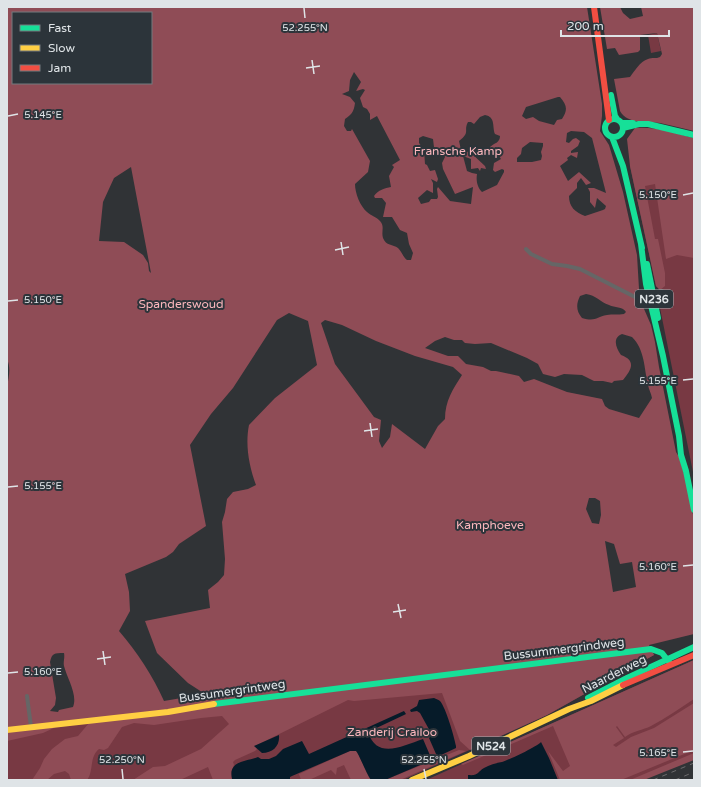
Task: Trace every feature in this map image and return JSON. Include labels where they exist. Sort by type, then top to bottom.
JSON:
[{"type":"main road","name":"N236","points":[[594,7],[609,120],[606,124],[605,130],[608,135],[612,137],[623,166]]},
{"type":"main road","name":"N236","points":[[599,38],[614,113],[621,124]]},
{"type":"main road","points":[[609,120],[612,119],[621,124],[648,124],[694,135]]},
{"type":"main road","points":[[612,137],[619,135],[621,124]]},
{"type":"main road","name":"N236","points":[[619,135],[623,166],[641,244],[650,274],[651,294],[662,336],[663,356],[679,436],[681,454],[694,510]]},
{"type":"main road","name":"N524","points":[[670,662],[694,647]]},
{"type":"main road","name":"Bussummergrindweg","points":[[459,673],[651,649],[660,651],[670,662]]},
{"type":"main road","name":"N524","points":[[670,662],[694,655]]},
{"type":"main road","name":"Naarderweg","points":[[412,780],[591,701],[670,662]]},
{"type":"main road","name":"Bussumergrintweg","points":[[7,730],[168,712],[240,700],[459,673]]},
{"type":"street","points":[[526,249],[530,254],[552,264],[580,269],[635,297],[662,291]]},
{"type":"street","points":[[27,696],[31,727]]},
{"type":"green space","points":[[7,7],[587,7],[602,104],[600,131],[609,145],[623,192],[637,255],[639,291],[636,292],[635,299],[641,302],[651,325],[676,452],[684,473],[694,519],[694,634],[649,645],[654,655],[547,715],[470,750],[460,741],[442,693],[354,701],[348,700],[255,746],[257,749],[255,751],[235,760],[233,762],[234,765],[231,772],[232,779],[234,780],[213,780],[208,767],[180,780],[133,780],[153,767],[165,766],[201,749],[229,724],[222,716],[154,725],[134,723],[122,727],[108,748],[104,750],[99,749],[96,752],[87,780],[71,780],[69,774],[65,771],[54,774],[47,780],[32,780],[44,759],[52,749],[65,739],[78,736],[89,723],[56,727],[43,733],[7,741]],"holes":[[[354,72],[361,82],[356,91],[363,89],[365,90],[360,98],[363,107],[367,109],[370,114],[370,120],[377,116],[400,160],[392,165],[394,167],[389,176],[391,187],[380,191],[374,196],[375,198],[382,198],[386,203],[383,217],[392,217],[400,230],[407,233],[409,244],[413,253],[411,260],[407,260],[398,248],[384,241],[383,227],[381,223],[364,209],[358,199],[355,184],[368,172],[370,161],[352,129],[351,131],[347,131],[344,126],[345,119],[352,113],[355,103],[350,97],[342,94],[349,91],[350,80]],[[558,97],[560,97],[566,108],[562,119],[557,120],[554,125],[539,121],[533,117],[526,119],[522,116],[526,107]],[[485,115],[488,116],[492,120],[495,134],[500,136],[498,142],[490,147],[493,155],[499,156],[501,159],[494,163],[493,170],[495,172],[502,169],[504,172],[497,185],[482,192],[477,183],[477,174],[467,171],[463,156],[471,159],[471,169],[478,168],[480,171],[481,168],[486,169],[485,166],[470,152],[462,151],[459,141],[465,136],[468,122],[474,124],[480,117]],[[571,131],[584,132],[592,138],[606,193],[594,188],[588,188],[590,192],[590,202],[595,208],[597,198],[606,206],[605,209],[585,216],[578,213],[571,206],[569,196],[577,188],[577,183],[581,178],[586,185],[591,183],[579,172],[568,181],[560,166],[568,160],[567,158],[571,155],[577,158],[578,152],[571,153],[571,151],[578,146],[580,141],[576,138],[569,143],[566,142],[567,133]],[[423,136],[433,139],[434,147],[439,148],[445,157],[442,163],[443,169],[455,194],[473,187],[471,204],[450,201],[438,187],[437,199],[431,199],[429,202],[421,204],[418,198],[427,190],[433,193],[433,183],[431,179],[437,182],[438,179],[435,170],[430,171],[425,164],[424,150],[419,143],[419,138]],[[530,142],[543,143],[541,160],[532,162],[517,162],[517,158],[521,154],[522,148]],[[131,167],[151,273],[149,271],[148,263],[143,255],[124,242],[99,241],[103,202],[114,178]],[[586,294],[595,297],[606,304],[618,307],[626,312],[624,314],[609,315],[593,319],[582,318],[577,307],[580,296]],[[289,313],[308,321],[317,365],[275,398],[249,425],[247,440],[248,455],[256,485],[248,489],[233,492],[227,499],[222,522],[225,559],[224,575],[208,590],[210,608],[145,621],[157,653],[188,683],[205,694],[164,701],[144,664],[119,631],[130,611],[129,592],[125,574],[166,557],[173,552],[179,544],[206,526],[190,445],[211,414],[233,388],[277,320]],[[325,320],[342,325],[376,341],[415,356],[453,367],[462,375],[446,406],[445,419],[438,426],[425,449],[392,424],[390,437],[382,448],[379,441],[381,420],[374,417],[335,364],[321,323]],[[622,334],[632,337],[642,353],[652,398],[639,418],[609,409],[605,406],[602,399],[567,392],[534,379],[524,382],[519,376],[491,371],[483,367],[466,364],[458,356],[448,356],[425,348],[435,341],[445,337],[454,340],[462,340],[465,343],[491,343],[538,364],[543,374],[555,377],[564,374],[582,375],[594,381],[612,383],[614,381],[623,380],[631,366],[629,360],[619,352],[616,346],[617,338]],[[589,498],[595,498],[600,501],[601,515],[599,524],[592,523],[586,509]],[[605,541],[614,544],[620,564],[632,562],[636,587],[613,592]],[[56,653],[64,653],[64,666],[72,686],[74,697],[73,707],[59,710],[58,712],[50,711],[55,705],[56,698],[50,662],[53,655]]]},
{"type":"green space","points":[[600,7],[620,7],[623,13],[630,19],[643,16],[641,7],[694,7],[694,131],[660,123],[638,122],[628,118],[620,111],[614,79],[630,77],[642,62],[650,58],[660,57],[662,54],[657,33],[640,35],[640,50],[638,52],[619,55],[615,48],[607,49]]},
{"type":"green space","points":[[657,33],[661,51],[651,53],[648,35]]},
{"type":"green space","points":[[635,128],[657,129],[694,138],[694,258],[677,255],[666,259],[655,184],[645,186],[655,239],[658,239],[665,273],[665,286],[660,290],[656,286],[630,166],[627,139]]},
{"type":"green space","points":[[630,166],[694,182],[694,477],[659,303],[659,298],[661,296],[660,290],[656,286]]},
{"type":"green space","points":[[652,651],[654,655],[547,715],[403,780],[7,780],[7,733]]},
{"type":"green space","name":"Zanderij Crailoo","points":[[694,660],[694,756],[638,780],[426,780]]},
{"type":"green space","name":"Zanderij Crailoo","points":[[694,660],[694,699],[651,726],[631,733],[625,737],[617,726],[616,727],[624,738],[613,745],[616,747],[631,737],[654,728],[694,703],[694,750],[621,780],[560,780],[548,751],[563,771],[570,766],[553,726],[463,765],[461,764]]},
{"type":"green space","points":[[459,750],[466,751],[400,780],[385,780]]},
{"type":"green space","points":[[350,751],[356,751],[358,753],[371,780],[351,780],[344,765],[337,768],[336,775],[331,770],[309,780],[301,780],[299,774]]},
{"type":"green space","points":[[694,753],[694,760],[644,780],[630,780]]},
{"type":"water","points":[[434,698],[440,701],[445,710],[456,746],[456,748],[439,756],[436,754],[429,738],[431,733],[420,713],[417,711],[411,712],[410,710],[417,706],[419,700]]},
{"type":"water","points":[[404,711],[406,714],[368,732],[372,741],[377,746],[391,749],[423,739],[432,760],[385,780],[371,780],[356,751],[350,751],[292,776],[290,777],[290,780],[232,779],[231,773],[233,768],[239,763],[258,757],[261,759],[269,759],[276,756],[283,749],[302,741],[309,754]]},
{"type":"water","points":[[279,735],[277,746],[269,752],[262,753],[254,746]]},
{"type":"water","points":[[541,742],[558,780],[468,779],[468,775],[476,774],[482,769],[493,764],[511,759]]},
{"type":"railway","points":[[653,780],[694,763]]},
{"type":"railway","points":[[675,780],[694,772]]},
{"type":"traffic: fast","points":[[611,95],[615,116],[617,119]]},
{"type":"traffic: fast","points":[[614,119],[620,122],[623,128],[620,134],[614,137],[608,134],[605,128],[608,122],[614,119]]},
{"type":"traffic: fast","points":[[622,123],[633,123]]},
{"type":"traffic: fast","points":[[623,128],[639,124],[648,124],[694,135]]},
{"type":"traffic: fast","points":[[612,137],[623,166],[642,248]]},
{"type":"traffic: fast","points":[[641,244],[646,284],[663,356],[679,436],[681,455],[694,510]]},
{"type":"traffic: fast","points":[[647,264],[658,318]]},
{"type":"traffic: fast","points":[[588,698],[694,647]]},
{"type":"traffic: fast","points":[[214,704],[651,649],[662,653],[669,662]]},
{"type":"traffic: slow","points":[[412,780],[469,756],[623,685]]},
{"type":"traffic: slow","points":[[7,730],[168,712],[214,704]]},
{"type":"traffic: jam","points":[[594,7],[609,120]]},
{"type":"traffic: jam","points":[[623,685],[694,655]]},
{"type":"park label","name":"Fransche Kamp","points":[[458,151]]},
{"type":"park label","name":"Spanderswoud","points":[[181,304]]},
{"type":"park label","name":"Kamphoeve","points":[[490,525]]}]
